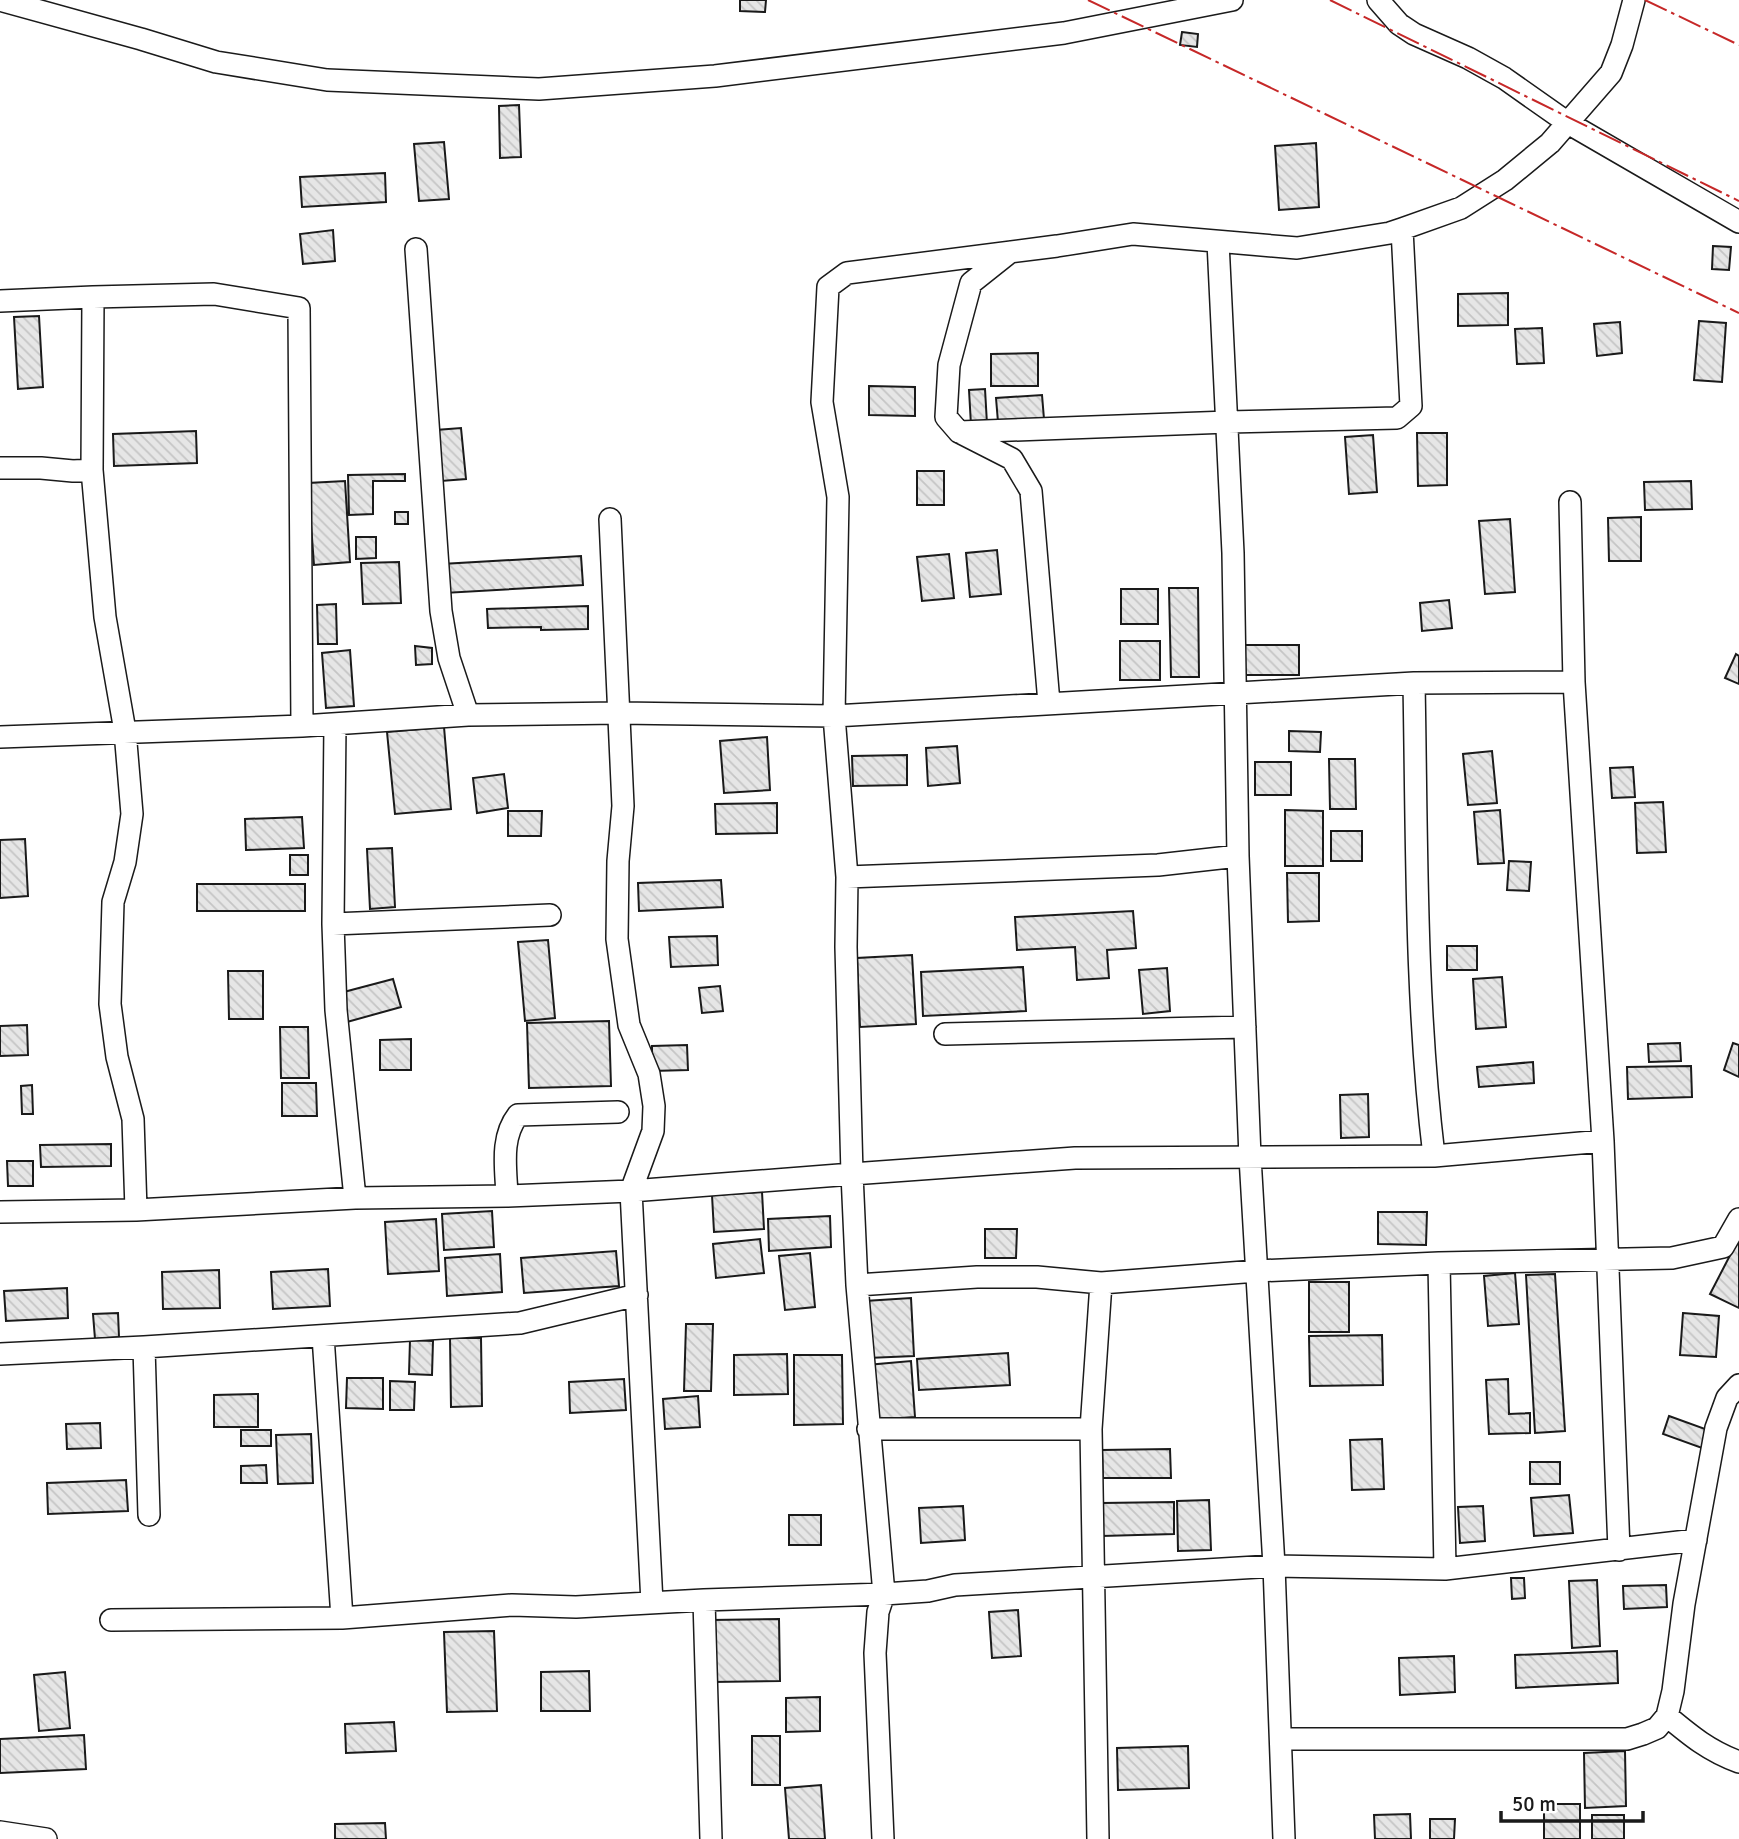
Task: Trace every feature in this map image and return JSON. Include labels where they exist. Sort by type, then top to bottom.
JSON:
[{"type":"street","points":[[0,0],[216,62],[327,80],[539,89],[715,76],[1064,33],[1232,0]]},
{"type":"street","points":[[1378,0],[1399,24],[1414,34],[1468,58],[1504,78],[1568,123],[1739,222]]},
{"type":"street","points":[[883,1839],[875,1653],[878,1612],[884,1594],[857,1285],[846,947],[847,877],[834,716],[838,498],[822,402],[828,287],[847,273],[1133,234],[1297,248],[1390,233],[1461,208],[1505,180],[1550,143],[1611,73],[1634,0]]},
{"type":"street","points":[[959,432],[1397,418],[1411,406],[1402,229]]},
{"type":"street","points":[[1218,242],[1233,553],[1238,856],[1250,1157],[1275,1566],[1284,1839]]},
{"type":"street","points":[[416,249],[440,611],[449,658],[468,715]]},
{"type":"street","points":[[1010,252],[971,283],[949,365],[946,417],[959,432],[1012,459],[1031,491],[1049,703]]},
{"type":"street","points":[[0,301],[214,294],[299,308],[302,726]]},
{"type":"street","points":[[93,297],[92,470],[105,617],[125,732],[132,814],[125,862],[114,902],[110,1004],[117,1057],[133,1119],[136,1210]]},
{"type":"street","points":[[0,468],[92,470]]},
{"type":"street","points":[[1570,502],[1574,682],[1603,1142],[1619,1550]]},
{"type":"street","points":[[610,519],[623,806],[618,861],[617,939],[629,1025],[649,1074],[654,1106],[653,1131],[631,1191],[652,1603]]},
{"type":"street","points":[[0,737],[302,726],[468,715],[619,713],[834,716],[1414,683],[1574,682]]},
{"type":"street","points":[[1414,683],[1420,967],[1427,1097],[1434,1156]]},
{"type":"street","points":[[335,724],[333,924],[336,1010],[355,1198]]},
{"type":"street","points":[[847,877],[1158,865],[1238,856]]},
{"type":"street","points":[[333,924],[550,915]]},
{"type":"street","points":[[945,1034],[1245,1027]]},
{"type":"street","points":[[506,1196],[506,1143],[510,1125],[518,1115],[618,1112]]},
{"type":"street","points":[[0,1212],[136,1210],[355,1198],[631,1191],[1075,1158],[1434,1156],[1603,1142]]},
{"type":"street","points":[[857,1285],[989,1277],[1037,1277],[1101,1283],[1257,1271],[1439,1262],[1672,1258],[1723,1247],[1739,1219]]},
{"type":"street","points":[[1439,1262],[1445,1569]]},
{"type":"street","points":[[1098,1839],[1091,1429],[1101,1283]]},
{"type":"street","points":[[0,1354],[520,1323],[637,1295]]},
{"type":"street","points":[[323,1336],[342,1618]]},
{"type":"street","points":[[144,1347],[149,1515]]},
{"type":"street","points":[[1281,1739],[1627,1739],[1657,1728],[1667,1716],[1673,1691],[1684,1604],[1716,1428],[1727,1398],[1739,1385]]},
{"type":"street","points":[[868,1429],[1091,1429]]},
{"type":"street","points":[[111,1620],[342,1618],[512,1605],[576,1607],[884,1594],[928,1591],[955,1585],[1275,1566],[1445,1569],[1696,1540]]},
{"type":"street","points":[[704,1600],[711,1839]]},
{"type":"street","points":[[1667,1716],[1701,1744],[1739,1762]]},
{"type":"street","points":[[0,1832],[46,1839]]},
{"type":"building","points":[[740,0],[766,0],[765,12],[740,11]]},
{"type":"building","points":[[1182,32],[1198,34],[1197,47],[1180,45]]},
{"type":"building","points":[[519,105],[521,157],[500,158],[499,106]]},
{"type":"building","points":[[444,142],[449,199],[419,201],[414,144]]},
{"type":"building","points":[[1316,143],[1319,207],[1279,210],[1275,146]]},
{"type":"building","points":[[385,173],[386,202],[302,207],[300,177]]},
{"type":"building","points":[[333,230],[335,261],[303,264],[300,234]]},
{"type":"building","points":[[1713,246],[1731,247],[1729,270],[1712,269]]},
{"type":"building","points":[[1508,293],[1508,325],[1458,326],[1458,294]]},
{"type":"building","points":[[39,316],[43,387],[18,389],[14,317]]},
{"type":"building","points":[[1699,321],[1726,323],[1722,382],[1694,380]]},
{"type":"building","points":[[1620,322],[1622,353],[1597,356],[1594,324]]},
{"type":"building","points":[[1542,328],[1544,363],[1517,364],[1515,329]]},
{"type":"building","points":[[1038,353],[1038,386],[991,386],[991,354]]},
{"type":"building","points":[[869,386],[915,387],[915,416],[869,415]]},
{"type":"building","points":[[985,389],[987,424],[971,425],[969,390]]},
{"type":"building","points":[[1042,395],[1044,419],[998,422],[996,398]]},
{"type":"building","points":[[461,428],[466,479],[441,481],[436,430]]},
{"type":"building","points":[[196,431],[197,463],[114,466],[113,434]]},
{"type":"building","points":[[1417,433],[1447,433],[1447,485],[1418,486]]},
{"type":"building","points":[[1373,435],[1377,492],[1349,494],[1345,437]]},
{"type":"building","points":[[917,471],[944,471],[944,505],[917,505]]},
{"type":"building","points":[[405,474],[405,481],[373,481],[373,514],[349,515],[348,475]]},
{"type":"building","points":[[345,481],[350,562],[314,565],[308,483]]},
{"type":"building","points":[[1691,481],[1692,509],[1645,510],[1644,482]]},
{"type":"building","points":[[395,512],[408,512],[408,524],[395,524]]},
{"type":"building","points":[[1641,517],[1641,561],[1609,561],[1608,518]]},
{"type":"building","points":[[1510,519],[1515,592],[1485,594],[1479,521]]},
{"type":"building","points":[[356,537],[376,537],[376,558],[356,559]]},
{"type":"building","points":[[997,550],[1001,594],[970,597],[966,553]]},
{"type":"building","points":[[949,554],[954,598],[922,601],[917,557]]},
{"type":"building","points":[[581,556],[583,585],[444,593],[442,564]]},
{"type":"building","points":[[399,562],[401,603],[363,604],[361,563]]},
{"type":"building","points":[[1169,588],[1198,588],[1199,677],[1171,677]]},
{"type":"building","points":[[1121,589],[1158,589],[1158,624],[1121,624]]},
{"type":"building","points":[[1449,600],[1452,628],[1422,631],[1420,603]]},
{"type":"building","points":[[336,604],[337,644],[318,644],[317,605]]},
{"type":"building","points":[[588,606],[588,629],[488,628],[487,609]]},
{"type":"building","points":[[1120,641],[1160,641],[1160,680],[1120,680]]},
{"type":"building","points":[[1243,645],[1299,645],[1299,675],[1243,675]]},
{"type":"building","points":[[415,646],[432,648],[432,664],[416,665]]},
{"type":"building","points":[[350,650],[354,706],[326,708],[322,653]]},
{"type":"building","points":[[1736,654],[1739,656],[1739,684],[1725,678]]},
{"type":"building","points":[[444,727],[451,809],[395,814],[387,732]]},
{"type":"building","points":[[1289,731],[1321,732],[1320,752],[1289,751]]},
{"type":"building","points":[[767,737],[770,790],[724,793],[720,741]]},
{"type":"building","points":[[957,746],[960,783],[928,786],[926,748]]},
{"type":"building","points":[[1492,751],[1497,803],[1468,805],[1463,754]]},
{"type":"building","points":[[907,755],[907,785],[853,786],[852,756]]},
{"type":"building","points":[[1329,759],[1355,759],[1356,809],[1330,809]]},
{"type":"building","points":[[1255,762],[1291,762],[1291,795],[1255,795]]},
{"type":"building","points":[[1633,767],[1635,797],[1612,798],[1610,768]]},
{"type":"building","points":[[504,774],[508,808],[477,813],[473,778]]},
{"type":"building","points":[[1663,802],[1666,852],[1637,853],[1635,803]]},
{"type":"building","points":[[777,803],[777,833],[716,834],[715,804]]},
{"type":"building","points":[[1285,810],[1323,811],[1323,866],[1285,866]]},
{"type":"building","points":[[1500,810],[1504,863],[1478,864],[1474,812]]},
{"type":"building","points":[[508,811],[542,811],[541,836],[508,836]]},
{"type":"building","points":[[302,817],[304,848],[246,850],[245,819]]},
{"type":"building","points":[[1331,831],[1362,831],[1362,861],[1331,861]]},
{"type":"building","points":[[25,839],[28,896],[0,898],[0,840]]},
{"type":"building","points":[[392,848],[395,907],[370,909],[367,849]]},
{"type":"building","points":[[290,855],[308,855],[308,875],[290,875]]},
{"type":"building","points":[[1509,861],[1531,862],[1529,891],[1507,890]]},
{"type":"building","points":[[1287,873],[1319,873],[1319,921],[1288,922]]},
{"type":"building","points":[[721,880],[723,907],[639,911],[638,883]]},
{"type":"building","points":[[197,884],[305,884],[305,911],[197,911]]},
{"type":"building","points":[[1133,911],[1136,948],[1107,950],[1109,978],[1077,980],[1075,947],[1017,950],[1015,917]]},
{"type":"building","points":[[717,936],[718,965],[671,967],[669,937]]},
{"type":"building","points":[[548,940],[555,1018],[525,1021],[518,942]]},
{"type":"building","points":[[1447,946],[1477,946],[1477,970],[1447,970]]},
{"type":"building","points":[[912,955],[916,1024],[860,1027],[857,958]]},
{"type":"building","points":[[1023,967],[1026,1011],[923,1016],[921,972]]},
{"type":"building","points":[[1167,968],[1170,1011],[1143,1014],[1139,970]]},
{"type":"building","points":[[228,971],[263,971],[263,1019],[229,1019]]},
{"type":"building","points":[[1502,977],[1506,1027],[1476,1029],[1473,979]]},
{"type":"building","points":[[393,979],[401,1007],[347,1022],[340,993]]},
{"type":"building","points":[[720,986],[723,1011],[702,1013],[699,988]]},
{"type":"building","points":[[609,1021],[611,1086],[529,1088],[527,1023]]},
{"type":"building","points":[[27,1025],[28,1055],[0,1056],[0,1026]]},
{"type":"building","points":[[280,1027],[308,1027],[309,1078],[281,1078]]},
{"type":"building","points":[[411,1039],[411,1070],[380,1070],[380,1040]]},
{"type":"building","points":[[1680,1043],[1681,1061],[1649,1062],[1648,1044]]},
{"type":"building","points":[[1733,1043],[1739,1045],[1739,1077],[1724,1070]]},
{"type":"building","points":[[687,1045],[688,1070],[652,1071],[652,1046]]},
{"type":"building","points":[[1533,1062],[1534,1083],[1479,1087],[1477,1067]]},
{"type":"building","points":[[1691,1066],[1692,1097],[1628,1099],[1627,1067]]},
{"type":"building","points":[[282,1083],[316,1083],[317,1116],[282,1116]]},
{"type":"building","points":[[32,1085],[33,1114],[22,1114],[21,1086]]},
{"type":"building","points":[[1368,1094],[1369,1137],[1341,1138],[1340,1095]]},
{"type":"building","points":[[111,1144],[111,1166],[41,1167],[40,1145]]},
{"type":"building","points":[[7,1161],[33,1161],[33,1186],[8,1186]]},
{"type":"building","points":[[762,1192],[764,1229],[714,1232],[712,1195]]},
{"type":"building","points":[[492,1211],[494,1247],[444,1250],[442,1214]]},
{"type":"building","points":[[1378,1212],[1427,1212],[1426,1245],[1378,1244]]},
{"type":"building","points":[[830,1216],[831,1247],[769,1251],[768,1219]]},
{"type":"building","points":[[436,1219],[439,1271],[388,1274],[385,1222]]},
{"type":"building","points":[[985,1229],[1017,1229],[1016,1258],[985,1258]]},
{"type":"building","points":[[1739,1238],[1739,1308],[1710,1294]]},
{"type":"building","points":[[760,1239],[764,1273],[716,1278],[713,1244]]},
{"type":"building","points":[[616,1251],[619,1286],[524,1293],[521,1258]]},
{"type":"building","points":[[810,1253],[815,1307],[785,1310],[779,1256]]},
{"type":"building","points":[[500,1254],[502,1292],[447,1296],[445,1258]]},
{"type":"building","points":[[328,1269],[330,1306],[273,1309],[271,1272]]},
{"type":"building","points":[[219,1270],[220,1308],[163,1309],[162,1272]]},
{"type":"building","points":[[1515,1273],[1519,1324],[1488,1326],[1484,1276]]},
{"type":"building","points":[[1555,1274],[1565,1431],[1535,1433],[1526,1275]]},
{"type":"building","points":[[1309,1282],[1349,1282],[1349,1332],[1309,1332]]},
{"type":"building","points":[[67,1288],[68,1318],[6,1321],[4,1291]]},
{"type":"building","points":[[911,1298],[914,1356],[868,1358],[865,1301]]},
{"type":"building","points":[[118,1313],[119,1337],[95,1339],[93,1314]]},
{"type":"building","points":[[1683,1313],[1719,1316],[1716,1357],[1680,1355]]},
{"type":"building","points":[[686,1324],[713,1324],[711,1391],[684,1391]]},
{"type":"building","points":[[1382,1335],[1383,1385],[1310,1386],[1309,1336]]},
{"type":"building","points":[[450,1338],[481,1338],[482,1406],[451,1407]]},
{"type":"building","points":[[410,1340],[433,1341],[432,1375],[409,1374]]},
{"type":"building","points":[[1008,1353],[1010,1385],[919,1390],[917,1359]]},
{"type":"building","points":[[787,1354],[788,1394],[734,1395],[734,1355]]},
{"type":"building","points":[[794,1355],[842,1355],[843,1424],[794,1425]]},
{"type":"building","points":[[911,1361],[915,1417],[871,1420],[867,1365]]},
{"type":"building","points":[[347,1378],[383,1378],[383,1409],[346,1408]]},
{"type":"building","points":[[624,1379],[626,1410],[570,1413],[569,1382]]},
{"type":"building","points":[[1508,1379],[1509,1414],[1530,1413],[1530,1433],[1489,1434],[1486,1380]]},
{"type":"building","points":[[390,1381],[415,1382],[414,1410],[390,1410]]},
{"type":"building","points":[[258,1394],[258,1427],[214,1427],[214,1395]]},
{"type":"building","points":[[698,1396],[700,1427],[665,1429],[663,1399]]},
{"type":"building","points":[[1669,1416],[1708,1430],[1702,1448],[1663,1434]]},
{"type":"building","points":[[100,1423],[101,1448],[67,1449],[66,1424]]},
{"type":"building","points":[[241,1430],[271,1430],[271,1446],[241,1446]]},
{"type":"building","points":[[311,1434],[313,1483],[278,1484],[276,1435]]},
{"type":"building","points":[[1382,1439],[1384,1489],[1352,1490],[1350,1440]]},
{"type":"building","points":[[1170,1449],[1171,1478],[1103,1478],[1102,1450]]},
{"type":"building","points":[[1530,1462],[1560,1462],[1560,1484],[1530,1484]]},
{"type":"building","points":[[266,1465],[267,1483],[241,1483],[241,1466]]},
{"type":"building","points":[[126,1480],[128,1511],[48,1514],[47,1483]]},
{"type":"building","points":[[1569,1495],[1573,1533],[1534,1536],[1531,1498]]},
{"type":"building","points":[[1209,1500],[1211,1550],[1178,1551],[1177,1501]]},
{"type":"building","points":[[1174,1502],[1174,1534],[1102,1536],[1102,1503]]},
{"type":"building","points":[[963,1506],[965,1540],[921,1543],[919,1508]]},
{"type":"building","points":[[1483,1506],[1485,1541],[1460,1543],[1458,1507]]},
{"type":"building","points":[[789,1515],[821,1515],[821,1545],[789,1545]]},
{"type":"building","points":[[1511,1578],[1524,1578],[1525,1598],[1512,1599]]},
{"type":"building","points":[[1597,1580],[1600,1646],[1572,1648],[1569,1581]]},
{"type":"building","points":[[1666,1585],[1667,1607],[1624,1609],[1623,1586]]},
{"type":"building","points":[[1018,1610],[1021,1656],[992,1658],[989,1612]]},
{"type":"building","points":[[779,1619],[780,1681],[712,1682],[711,1620]]},
{"type":"building","points":[[494,1631],[497,1711],[447,1712],[444,1632]]},
{"type":"building","points":[[1617,1651],[1618,1683],[1516,1688],[1515,1655]]},
{"type":"building","points":[[1454,1656],[1455,1692],[1400,1695],[1399,1658]]},
{"type":"building","points":[[589,1671],[590,1711],[541,1711],[541,1672]]},
{"type":"building","points":[[65,1672],[70,1728],[39,1731],[34,1675]]},
{"type":"building","points":[[820,1697],[820,1731],[786,1732],[786,1698]]},
{"type":"building","points":[[394,1722],[396,1751],[346,1753],[345,1724]]},
{"type":"building","points":[[84,1735],[86,1769],[0,1773],[0,1739]]},
{"type":"building","points":[[752,1736],[780,1736],[780,1785],[752,1785]]},
{"type":"building","points":[[1188,1746],[1189,1788],[1118,1790],[1117,1748]]},
{"type":"building","points":[[1625,1751],[1626,1806],[1585,1808],[1584,1753]]},
{"type":"building","points":[[821,1785],[825,1839],[789,1839],[785,1788]]},
{"type":"building","points":[[1544,1804],[1580,1804],[1580,1839],[1544,1839]]},
{"type":"building","points":[[1410,1814],[1411,1839],[1375,1839],[1374,1815]]},
{"type":"building","points":[[1592,1815],[1624,1815],[1624,1839],[1592,1839]]},
{"type":"building","points":[[1430,1819],[1455,1819],[1454,1839],[1430,1839]]},
{"type":"building","points":[[385,1823],[386,1839],[335,1839],[335,1824]]},
{"type":"power","points":[[1088,0],[1739,313]]},
{"type":"power","points":[[1330,0],[1739,201]]},
{"type":"power","points":[[1645,0],[1739,45]]}]
